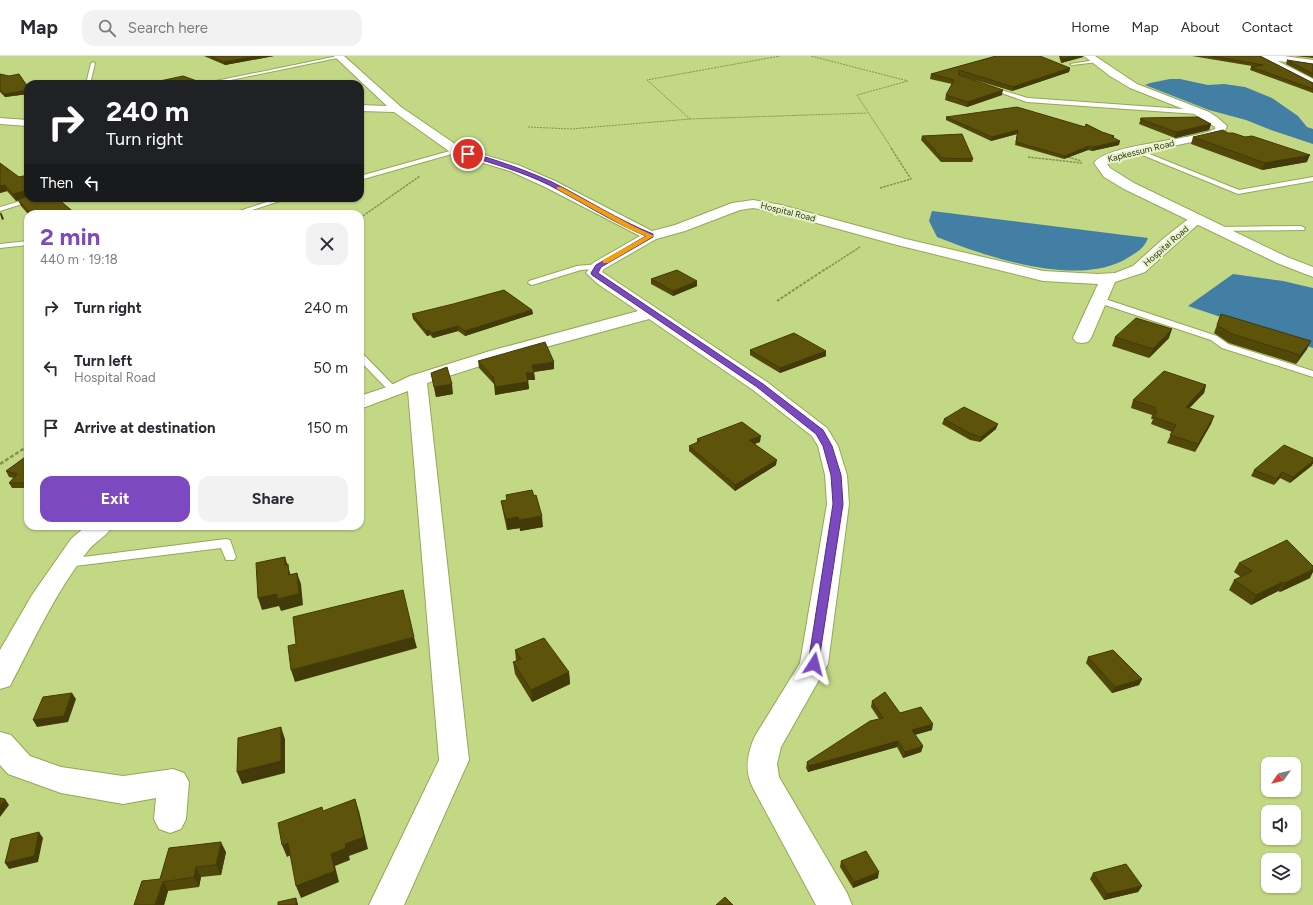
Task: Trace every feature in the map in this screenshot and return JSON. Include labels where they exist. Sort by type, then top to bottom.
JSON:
[{"type":"street","points":[[339,56],[397,109],[457,151],[514,168],[550,184],[651,236]]},
{"type":"street","points":[[1261,56],[1313,83]]},
{"type":"street","points":[[1265,56],[1313,63]]},
{"type":"street","name":"Kapkessum Road","points":[[1093,59],[1121,79],[1140,89],[1198,112],[1216,121],[1221,126],[1220,131],[1209,136],[1137,151],[1107,159],[1100,163],[1110,175],[1196,219],[1282,260],[1313,272]]},
{"type":"street","points":[[364,108],[397,109]]},
{"type":"street","points":[[0,121],[24,123]]},
{"type":"street","name":"Hospital Road","points":[[598,266],[651,236],[680,228],[737,206],[753,204],[781,209],[1043,276],[1109,278],[1117,277],[1139,269],[1169,241],[1196,219]]},
{"type":"street","points":[[598,266],[594,271],[597,276],[760,386],[820,432],[828,446],[836,475],[838,504],[814,664],[766,746],[762,764],[764,779],[835,905]]},
{"type":"street","points":[[1082,338],[1109,278]]},
{"type":"street","points":[[364,402],[394,391],[417,380],[496,355],[651,313]]},
{"type":"street","points":[[386,905],[454,760],[417,380]]},
{"type":"street","points":[[0,678],[41,601],[79,545],[96,530]]},
{"type":"street","points":[[0,744],[19,765],[61,780],[123,790],[173,782],[170,819]]},
{"type":"lane","points":[[222,80],[339,56]]},
{"type":"lane","points":[[1072,64],[1093,59]]},
{"type":"lane","points":[[89,80],[93,63]]},
{"type":"lane","points":[[983,84],[1027,100],[1198,112]]},
{"type":"lane","points":[[364,177],[457,151]]},
{"type":"lane","points":[[1137,151],[1238,192],[1313,178]]},
{"type":"lane","points":[[0,209],[24,202]]},
{"type":"lane","points":[[246,210],[273,202]]},
{"type":"lane","points":[[1218,229],[1301,228]]},
{"type":"lane","points":[[0,246],[24,243]]},
{"type":"lane","points":[[532,283],[580,268],[598,266]]},
{"type":"lane","points":[[1099,300],[1214,338],[1225,346],[1313,374]]},
{"type":"lane","points":[[364,360],[394,391]]},
{"type":"lane","points":[[67,563],[226,543],[230,557]]},
{"type":"path","points":[[690,119],[647,80],[780,56]]},
{"type":"path","points":[[811,56],[908,81],[857,95],[867,113],[911,179],[880,188]]},
{"type":"path","points":[[528,127],[570,129],[690,119],[867,113]]},
{"type":"path","points":[[1028,157],[1085,163],[1064,155]]},
{"type":"path","points":[[364,215],[425,173]]},
{"type":"path","points":[[777,301],[878,235]]},
{"type":"path","points":[[0,464],[24,449]]},
{"type":"water","points":[[1170,79],[1180,79],[1208,85],[1224,84],[1245,87],[1272,98],[1298,116],[1307,127],[1313,129],[1313,144],[1246,120],[1209,110],[1145,85]]},
{"type":"water","points":[[932,211],[1148,238],[1143,247],[1138,251],[1109,266],[1086,270],[1060,270],[1007,261],[937,237],[929,221]]},
{"type":"water","points":[[1233,274],[1283,281],[1313,288],[1313,348],[1188,306]]},
{"type":"building","points":[[210,56],[257,56],[224,62]]},
{"type":"building","points":[[996,56],[1040,56],[1070,68],[1013,87],[959,70],[959,75],[1003,90],[968,102],[946,95],[954,80],[931,74]]},
{"type":"building","points":[[1061,56],[1075,56],[1062,59]]},
{"type":"building","points":[[1212,56],[1260,56],[1313,83],[1313,89],[1251,67],[1263,65]]},
{"type":"building","points":[[1287,60],[1313,64],[1313,74]]},
{"type":"building","points":[[0,74],[9,76],[19,74],[24,81],[24,91],[4,94],[0,90]]},
{"type":"building","points":[[183,76],[194,80],[164,80]]},
{"type":"building","points":[[1017,107],[1085,127],[1086,124],[1114,136],[1112,137],[1120,141],[1093,147],[1089,146],[1065,156],[1016,142],[1018,130],[992,137],[946,117]]},
{"type":"building","points":[[1198,117],[1211,124],[1176,132],[1140,119],[1141,118]]},
{"type":"building","points":[[1223,130],[1228,133],[1245,137],[1252,136],[1310,155],[1265,163],[1193,137]]},
{"type":"building","points":[[962,134],[973,159],[942,158],[922,136]]},
{"type":"building","points":[[0,163],[19,177],[24,176],[24,191],[13,194],[5,185],[0,186]]},
{"type":"building","points":[[24,198],[24,202],[62,202],[71,210],[27,210],[18,200]]},
{"type":"building","points":[[677,270],[697,281],[673,291],[651,279]]},
{"type":"building","points":[[504,290],[532,310],[465,331],[458,326],[432,333],[429,330],[426,331],[412,314],[453,304]]},
{"type":"building","points":[[1221,314],[1311,341],[1300,355],[1232,334],[1217,325]]},
{"type":"building","points":[[1136,318],[1172,329],[1153,349],[1115,337]]},
{"type":"building","points":[[794,333],[826,351],[780,368],[750,350]]},
{"type":"building","points":[[545,342],[554,362],[532,365],[534,373],[526,373],[528,382],[495,387],[493,377],[478,361]]},
{"type":"building","points":[[447,367],[452,384],[434,387],[431,373]]},
{"type":"building","points":[[1164,371],[1206,385],[1186,407],[1214,416],[1198,444],[1170,435],[1176,425],[1154,417],[1157,412],[1154,411],[1156,408],[1133,400]]},
{"type":"building","points":[[964,407],[998,424],[981,437],[971,434],[944,419]]},
{"type":"building","points":[[742,422],[761,436],[749,440],[777,460],[735,485],[689,446],[700,441],[697,439]]},
{"type":"building","points":[[1284,445],[1313,458],[1313,461],[1293,477],[1282,472],[1277,479],[1254,470]]},
{"type":"building","points":[[24,458],[24,483],[9,483],[17,474],[6,471]]},
{"type":"building","points":[[532,490],[534,496],[536,495],[542,516],[519,520],[518,517],[506,519],[501,501],[507,500],[506,495]]},
{"type":"building","points":[[1287,540],[1313,566],[1313,569],[1256,595],[1234,580],[1252,571],[1239,563]]},
{"type":"building","points":[[285,557],[285,565],[288,564],[289,575],[297,573],[299,594],[277,599],[277,594],[258,598],[256,563]]},
{"type":"building","points":[[403,590],[414,637],[291,670],[288,646],[296,644],[293,617]]},
{"type":"building","points":[[544,638],[569,672],[531,690],[513,662],[521,659],[515,650]]},
{"type":"building","points":[[1113,650],[1142,679],[1115,687],[1088,657]]},
{"type":"building","points":[[885,692],[900,713],[921,707],[933,724],[912,730],[923,746],[905,752],[898,741],[809,766],[807,762],[870,721],[883,718],[872,701]]},
{"type":"building","points":[[72,693],[64,716],[33,720],[43,697]]},
{"type":"building","points":[[281,727],[281,761],[237,772],[238,738]]},
{"type":"building","points":[[0,798],[5,799],[0,806]]},
{"type":"building","points":[[355,799],[364,837],[345,844],[346,848],[331,854],[335,871],[296,886],[288,843],[282,845],[278,823],[322,807],[323,811]]},
{"type":"building","points":[[39,832],[34,856],[5,863],[11,839]]},
{"type":"building","points":[[221,842],[216,865],[196,867],[194,877],[163,882],[155,905],[134,905],[142,881],[160,879],[169,848]]},
{"type":"building","points":[[866,851],[879,872],[854,882],[841,861]]},
{"type":"building","points":[[1126,864],[1142,886],[1107,894],[1093,873]]},
{"type":"building","points":[[725,897],[733,905],[716,905]]},
{"type":"building","points":[[296,898],[296,905],[278,905],[278,902]]},
{"type":"slow traffic","points":[[559,188],[631,227],[651,236],[605,262]]},
{"type":"route","points":[[468,154],[514,168],[550,184],[651,236],[598,266],[594,273],[760,386],[820,432],[828,446],[836,475],[838,504],[814,664]]}]
